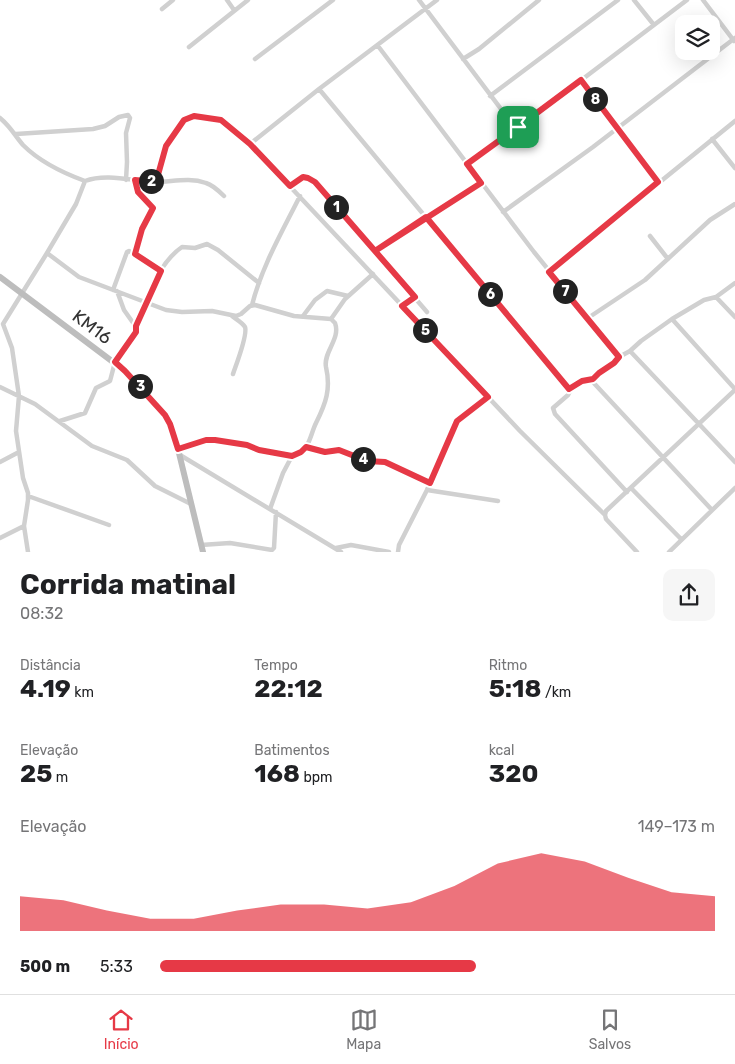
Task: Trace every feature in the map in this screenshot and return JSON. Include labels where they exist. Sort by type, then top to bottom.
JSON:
[{"type":"street","points":[[162,9],[173,0]]},
{"type":"street","points":[[226,0],[234,10]]},
{"type":"street","points":[[189,47],[248,0]]},
{"type":"street","points":[[255,59],[333,0]]},
{"type":"street","points":[[419,0],[490,96],[518,127]]},
{"type":"street","points":[[250,144],[437,0]]},
{"type":"street","points":[[463,59],[539,0]]},
{"type":"street","points":[[490,96],[618,0]]},
{"type":"street","points":[[634,0],[654,25]]},
{"type":"street","points":[[467,164],[687,0]]},
{"type":"street","points":[[503,212],[617,129],[734,40],[703,0]]},
{"type":"street","points":[[378,46],[549,272],[619,357]]},
{"type":"street","points":[[581,80],[658,182]]},
{"type":"street","points":[[319,89],[569,389]]},
{"type":"street","points":[[16,134],[93,129],[105,126],[119,117],[128,115],[130,118],[126,133],[126,180]]},
{"type":"street","points":[[156,182],[163,152],[174,132],[187,118],[194,116],[220,119],[250,144],[300,196],[488,397],[605,515],[606,519],[636,552]]},
{"type":"street","points":[[0,118],[16,134],[21,143],[54,168],[85,181],[102,178],[156,182],[184,179],[205,182],[224,196]]},
{"type":"street","points":[[549,272],[735,121]]},
{"type":"street","points":[[712,139],[735,168]]},
{"type":"street","points":[[290,186],[303,177],[315,182],[428,312]]},
{"type":"street","points":[[135,180],[138,192],[153,208],[142,229],[135,254]]},
{"type":"street","points":[[28,552],[24,526],[28,496],[16,430],[19,396],[12,348],[3,325],[76,204],[85,181]]},
{"type":"street","points":[[375,251],[481,183]]},
{"type":"street","points":[[47,253],[79,277],[170,311],[212,311],[231,315],[242,314],[252,305],[259,283],[283,227],[300,196]]},
{"type":"street","points":[[588,318],[645,280],[710,220],[735,204]]},
{"type":"street","points":[[650,236],[668,259]]},
{"type":"street","points":[[60,421],[85,413],[96,388],[110,381],[115,362],[136,332],[136,326],[161,271],[182,247],[195,248],[207,244],[218,250],[259,283]]},
{"type":"street","points":[[136,326],[124,310],[115,290],[127,252],[135,254],[161,271]]},
{"type":"street","points":[[332,319],[342,302],[373,274]]},
{"type":"street","name":"KM16","points":[[0,277],[115,362],[165,415],[170,424],[178,452],[202,548]]},
{"type":"street","points":[[627,492],[554,412],[553,408],[569,393],[569,389],[582,381],[591,380],[619,357],[630,351],[672,319],[704,300],[716,297],[735,283]]},
{"type":"street","points":[[303,316],[315,300],[327,291],[348,296]]},
{"type":"street","points":[[402,306],[415,297]]},
{"type":"street","points":[[716,297],[735,317]]},
{"type":"street","points":[[252,305],[294,316],[332,319]]},
{"type":"street","points":[[231,315],[245,327],[244,338],[232,374]]},
{"type":"street","points":[[178,452],[206,440],[215,440],[247,445],[259,450],[292,456],[301,452],[306,447],[321,413],[329,383],[326,361],[336,330],[332,319]]},
{"type":"street","points":[[605,515],[606,511],[700,425],[735,390],[672,319]]},
{"type":"street","points":[[630,351],[735,462]]},
{"type":"street","points":[[591,380],[712,510]]},
{"type":"street","points":[[0,387],[35,404],[92,446],[127,460],[155,486],[191,504]]},
{"type":"street","points":[[398,552],[399,544],[427,490],[457,421],[488,397]]},
{"type":"street","points":[[306,447],[325,452],[339,450],[367,461],[385,462],[430,483]]},
{"type":"street","points":[[0,462],[19,452]]},
{"type":"street","points":[[178,452],[341,552]]},
{"type":"street","points":[[270,509],[292,456]]},
{"type":"street","points":[[631,488],[681,539]]},
{"type":"street","points":[[669,552],[735,488]]},
{"type":"street","points":[[427,490],[498,501]]},
{"type":"street","points":[[28,496],[109,525]]},
{"type":"street","points":[[202,548],[230,543],[272,550],[274,548],[276,512]]},
{"type":"street","points":[[0,538],[24,526]]},
{"type":"street","points":[[336,548],[351,545],[388,551],[399,544]]},
{"type":"route","points":[[518,127],[467,164],[481,183],[426,217],[375,251],[315,182],[305,176],[290,186],[250,144],[218,118],[191,116],[184,120],[174,132],[163,152],[156,182],[135,180],[138,192],[153,208],[142,229],[135,254],[161,271],[136,326],[136,332],[115,362],[165,415],[178,449],[206,440],[215,440],[247,445],[259,450],[292,456],[301,452],[306,447],[325,452],[339,450],[367,461],[385,462],[430,483],[459,418],[488,397],[402,306],[415,297],[375,251],[426,217],[569,389],[582,381],[593,379],[614,363],[619,357],[549,272],[658,182],[581,80],[518,127]]}]
